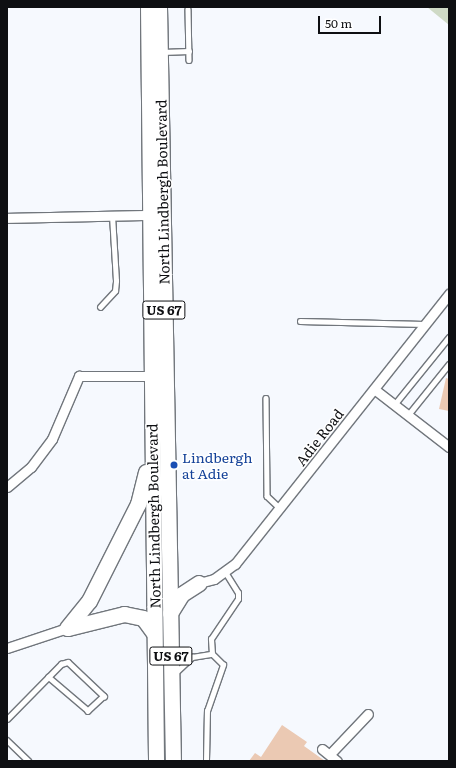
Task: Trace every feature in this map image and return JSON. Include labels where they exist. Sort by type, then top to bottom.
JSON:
[{"type":"highway","name":"North Lindbergh Boulevard","points":[[148,7],[152,215],[153,376],[151,454],[156,761]]},
{"type":"highway","name":"North Lindbergh Boulevard","points":[[159,7],[173,761]]},
{"type":"highway","points":[[67,628],[89,601],[138,504],[151,454]]},
{"type":"highway","points":[[169,563],[182,580],[199,583]]},
{"type":"highway","points":[[170,613],[182,594],[199,583]]},
{"type":"highway","points":[[67,628],[124,614],[143,618],[154,633]]},
{"type":"street","points":[[7,218],[152,215]]},
{"type":"street","name":"Adie Road","points":[[199,583],[214,580],[225,572],[280,508],[449,294]]},
{"type":"street","points":[[7,487],[31,467],[52,439],[78,376],[153,376]]},
{"type":"street","points":[[374,389],[449,447]]},
{"type":"street","points":[[7,648],[67,628]]},
{"type":"street","points":[[330,755],[368,714]]},
{"type":"lane","points":[[188,9],[189,60]]},
{"type":"lane","points":[[160,52],[189,51]]},
{"type":"lane","points":[[100,308],[115,291],[116,281],[112,216]]},
{"type":"lane","points":[[300,321],[334,320],[425,324]]},
{"type":"lane","points":[[394,405],[449,337]]},
{"type":"lane","points":[[408,416],[449,364]]},
{"type":"lane","points":[[266,398],[267,496],[280,508]]},
{"type":"lane","points":[[206,761],[207,711],[223,665],[212,654],[211,639],[238,599],[238,593],[225,572]]},
{"type":"lane","points":[[172,676],[192,657],[212,654]]},
{"type":"lane","points":[[7,719],[48,677],[61,664],[68,662],[104,696],[88,711],[48,677]]},
{"type":"lane","points":[[7,740],[29,761]]},
{"type":"green space","points":[[427,7],[449,7],[449,25]]},
{"type":"building","points":[[446,378],[449,379],[449,411],[439,409]]},
{"type":"building","points":[[282,725],[307,742],[304,746],[325,761],[249,761],[255,753],[261,757]]},
{"type":"place","name":"Lindbergh at Adie","points":[[174,465]]}]
